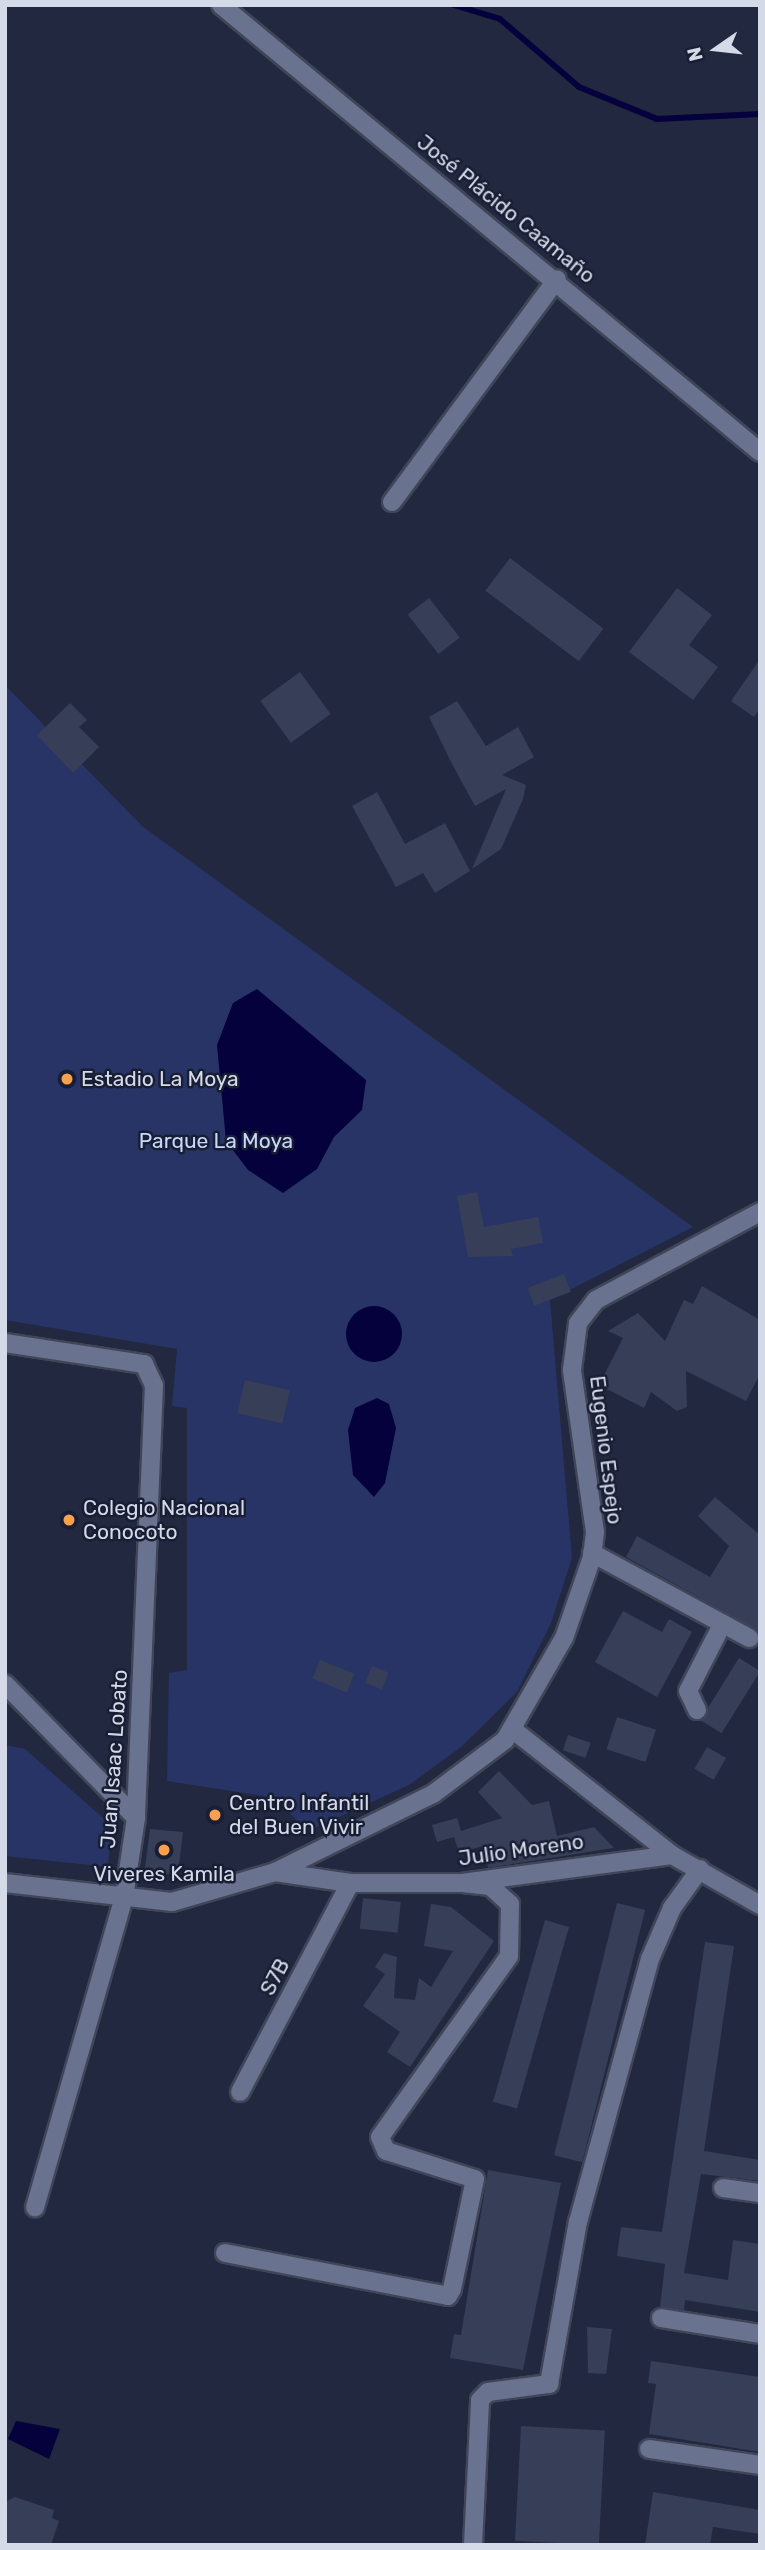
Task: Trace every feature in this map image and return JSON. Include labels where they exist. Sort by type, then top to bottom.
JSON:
[{"type":"street","name":"José Plácido Caamaño","points":[[221,5],[557,279],[760,452]]},
{"type":"street","points":[[392,502],[557,279]]},
{"type":"street","name":"Eugenio Espejo","points":[[5,1883],[172,1902],[275,1872],[433,1794],[512,1729],[564,1638],[592,1553],[572,1370],[578,1323],[596,1300],[760,1212]]},
{"type":"street","name":"Juan Isaac Lobato","points":[[5,1343],[144,1364],[154,1385],[136,1818],[124,1897],[35,2208]]},
{"type":"street","points":[[592,1553],[749,1638]]},
{"type":"street","points":[[697,1710],[688,1690],[723,1623]]},
{"type":"street","points":[[5,1684],[136,1818]]},
{"type":"street","points":[[512,1729],[672,1855],[760,1905]]},
{"type":"street","name":"Julio Moreno","points":[[275,1872],[350,1883],[462,1883],[672,1855]]},
{"type":"street","points":[[473,2545],[480,2400],[488,2392],[549,2384],[578,2222],[650,1959],[672,1908],[700,1869]]},
{"type":"street","name":"S7B","points":[[240,2092],[350,1883]]},
{"type":"street","points":[[225,2253],[447,2296],[452,2289],[475,2179],[386,2151],[380,2137],[509,1956],[510,1904],[490,1886],[462,1883]]},
{"type":"street","points":[[723,2188],[760,2193]]},
{"type":"street","points":[[660,2318],[760,2334]]},
{"type":"street","points":[[649,2449],[760,2465]]},
{"type":"green space","name":"Parque La Moya","points":[[5,685],[142,826],[693,1227],[550,1300],[572,1558],[551,1623],[517,1692],[461,1747],[409,1785],[306,1832],[277,1798],[167,1781],[169,1673],[187,1670],[187,1408],[172,1406],[177,1349],[5,1320]]},
{"type":"green space","points":[[5,1745],[25,1749],[111,1825],[108,1867],[5,1856]]},
{"type":"shaded area","points":[[257,989],[366,1080],[362,1110],[334,1137],[317,1169],[283,1193],[248,1170],[226,1141],[217,1045],[233,1003]]},
{"type":"shaded area","points":[[374,1306],[389,1311],[397,1319],[402,1334],[397,1349],[389,1357],[374,1362],[359,1357],[351,1349],[346,1334],[351,1319],[359,1311]]},
{"type":"shaded area","points":[[377,1398],[389,1404],[396,1428],[385,1483],[374,1497],[353,1475],[348,1430],[355,1408]]},
{"type":"shaded area","points":[[16,2421],[60,2429],[49,2459],[8,2439]]},
{"type":"building","points":[[510,558],[603,628],[579,661],[485,591]]},
{"type":"building","points":[[677,588],[712,615],[689,645],[718,667],[693,700],[629,652]]},
{"type":"building","points":[[429,598],[460,637],[439,654],[408,615]]},
{"type":"building","points":[[760,659],[760,708],[754,717],[731,701]]},
{"type":"building","points":[[300,672],[331,714],[291,743],[260,701]]},
{"type":"building","points":[[457,701],[486,746],[518,727],[534,757],[502,775],[526,785],[523,799],[501,849],[472,869],[506,789],[475,806],[429,717]]},
{"type":"building","points":[[70,703],[87,720],[79,727],[99,747],[73,773],[37,735]]},
{"type":"building","points":[[377,792],[405,844],[445,823],[470,871],[435,893],[423,873],[396,887],[352,806]]},
{"type":"building","points":[[477,1192],[484,1227],[538,1217],[543,1243],[511,1249],[513,1256],[468,1257],[457,1196]]},
{"type":"building","points":[[564,1274],[571,1292],[534,1306],[528,1288]]},
{"type":"building","points":[[702,1286],[760,1320],[760,1374],[746,1401],[686,1371],[687,1407],[677,1411],[651,1392],[644,1408],[599,1385],[623,1338],[608,1331],[638,1313],[665,1341],[684,1300],[693,1304]]},
{"type":"building","points":[[245,1380],[290,1390],[282,1423],[237,1413]]},
{"type":"building","points":[[715,1497],[760,1535],[760,1631],[626,1557],[637,1536],[710,1577],[729,1546],[698,1516]]},
{"type":"building","points":[[623,1611],[662,1632],[669,1619],[692,1632],[657,1697],[595,1662]]},
{"type":"building","points":[[739,1658],[760,1672],[722,1733],[700,1720]]},
{"type":"building","points":[[320,1660],[354,1674],[347,1692],[313,1679]]},
{"type":"building","points":[[372,1666],[389,1673],[382,1689],[365,1683]]},
{"type":"building","points":[[617,1717],[656,1730],[645,1762],[606,1749]]},
{"type":"building","points":[[568,1735],[591,1743],[585,1758],[563,1750]]},
{"type":"building","points":[[707,1747],[726,1758],[714,1780],[694,1769]]},
{"type":"building","points":[[499,1771],[532,1805],[549,1801],[557,1836],[594,1827],[614,1848],[488,1868],[483,1846],[459,1853],[454,1837],[437,1842],[432,1825],[457,1818],[461,1831],[502,1818],[478,1792]]},
{"type":"building","name":"Viveres Kamila","points":[[150,1829],[183,1832],[178,1873],[152,1875],[145,1868]]},
{"type":"building","points":[[363,1898],[401,1902],[398,1933],[360,1929]]},
{"type":"building","points":[[617,1903],[645,1910],[582,2162],[554,2155]]},
{"type":"building","points":[[431,1904],[451,1907],[494,1941],[410,2067],[387,2052],[400,2032],[363,2006],[385,1974],[375,1967],[384,1953],[397,1957],[394,1998],[415,2000],[419,1978],[431,1987],[453,1951],[424,1946]]},
{"type":"building","points":[[545,1920],[569,1927],[517,2109],[493,2102]]},
{"type":"building","points":[[705,1942],[734,1946],[704,2151],[760,2160],[760,2181],[701,2174],[684,2273],[728,2280],[733,2240],[760,2244],[760,2312],[685,2300],[684,2310],[660,2307],[665,2264],[617,2256],[621,2227],[662,2232]]},
{"type":"building","points":[[488,2170],[561,2183],[523,2370],[450,2358],[454,2334],[461,2335]]},
{"type":"building","points":[[587,2327],[612,2329],[606,2374],[588,2373]]},
{"type":"building","points":[[651,2361],[760,2377],[760,2452],[649,2434],[656,2384],[648,2383]]},
{"type":"building","points":[[521,2426],[605,2430],[599,2545],[515,2541]]},
{"type":"building","points":[[653,2492],[760,2510],[760,2534],[713,2527],[710,2545],[645,2545]]},
{"type":"building","points":[[15,2497],[54,2510],[52,2518],[59,2521],[51,2545],[5,2545],[5,2502]]},
{"type":"waterway","points":[[454,5],[500,19],[579,87],[657,119],[760,114]]},
{"type":"place","name":"Estadio La Moya","points":[[67,1079]]},
{"type":"place","name":"Colegio Nacional Conocoto","points":[[69,1520]]},
{"type":"place","name":"Centro Infantil del Buen Vivir","points":[[215,1815]]},
{"type":"place","name":"Viveres Kamila","points":[[164,1850]]}]
